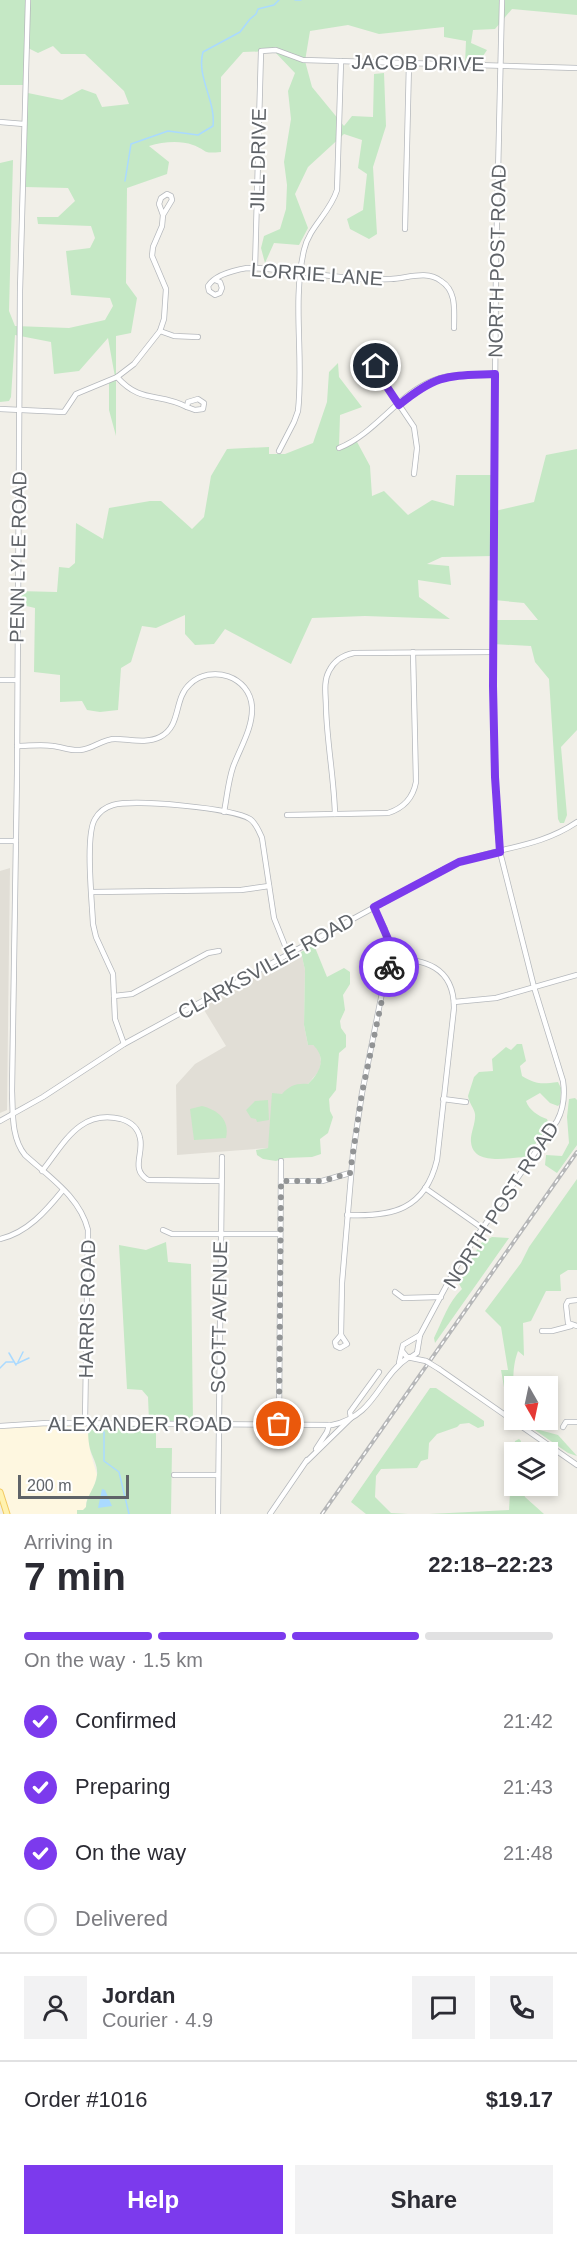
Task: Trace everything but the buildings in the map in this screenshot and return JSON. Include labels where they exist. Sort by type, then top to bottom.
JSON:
[{"type":"main road","points":[[0,1492],[7,1514]]},
{"type":"street","name":"PENN LYLE ROAD","points":[[13,1114],[20,291],[28,0]]},
{"type":"street","name":"NORTH POST ROAD","points":[[417,1348],[420,1335],[459,1262],[556,1121],[564,1102],[563,1081],[534,987],[500,852],[495,777],[493,652],[495,374],[502,0]]},
{"type":"street","name":"JACOB DRIVE","points":[[261,51],[276,50],[303,60],[577,68]]},
{"type":"street","name":"JILL DRIVE","points":[[255,268],[261,51]]},
{"type":"street","points":[[279,452],[294,422],[299,404],[300,273],[304,249],[309,236],[331,205],[337,190],[341,61]]},
{"type":"street","points":[[405,229],[409,63]]},
{"type":"street","points":[[0,123],[24,123]]},
{"type":"street","points":[[0,409],[64,412],[76,394],[117,376],[141,358],[160,331],[164,319],[166,289],[153,260],[152,252],[163,215],[172,200],[169,195],[164,195],[159,204],[163,215]]},
{"type":"street","name":"LORRIE LANE","points":[[215,280],[231,272],[255,268],[377,280],[425,275],[445,283],[453,297],[454,328]]},
{"type":"street","points":[[160,331],[174,336],[198,337]]},
{"type":"street","points":[[371,351],[381,378],[411,420],[416,433],[414,474]]},
{"type":"street","points":[[339,448],[360,437],[421,387],[436,379],[495,374]]},
{"type":"street","points":[[117,376],[130,390],[141,395],[168,399],[187,406]]},
{"type":"street","points":[[287,815],[393,811],[408,802],[416,782],[412,652]]},
{"type":"street","points":[[335,814],[327,741],[325,687],[329,670],[339,658],[349,654],[493,652]]},
{"type":"street","points":[[17,746],[53,746],[81,750],[108,740],[154,740],[173,726],[181,696],[191,682],[208,674],[225,675],[235,679],[244,687],[252,708],[245,738],[231,774],[224,812]]},
{"type":"street","points":[[0,680],[17,680]]},
{"type":"street","points":[[124,1044],[116,1025],[111,966],[94,931],[91,829],[95,819],[107,808],[129,803],[156,803],[245,817],[257,827],[262,838],[276,927],[288,953]]},
{"type":"street","points":[[575,823],[577,830]]},
{"type":"street","name":"CLARKSVILLE ROAD","points":[[0,1121],[124,1044],[459,862],[542,840],[575,823]]},
{"type":"street","points":[[0,841],[16,841]]},
{"type":"street","points":[[92,892],[241,890],[269,886]]},
{"type":"street","points":[[341,1335],[342,1283],[350,1173],[362,1093],[389,958],[385,929],[374,907]]},
{"type":"street","points":[[114,996],[132,994],[208,953],[219,951]]},
{"type":"street","points":[[347,1215],[375,1216],[391,1213],[409,1204],[425,1188],[433,1174],[437,1160],[454,1002],[448,984],[437,969],[418,960],[389,958]]},
{"type":"street","points":[[454,1002],[484,1000],[577,975]]},
{"type":"street","points":[[443,1099],[466,1101]]},
{"type":"street","name":"HARRIS ROAD","points":[[13,1114],[18,1146],[80,1209],[86,1223],[88,1238],[86,1424]]},
{"type":"street","points":[[42,1171],[72,1132],[91,1121],[112,1118],[128,1122],[138,1132],[141,1146],[138,1168],[148,1180],[220,1182]]},
{"type":"street","name":"SCOTT AVENUE","points":[[218,1514],[222,1157]]},
{"type":"street","points":[[279,1424],[281,1161]]},
{"type":"street","points":[[281,1181],[322,1181],[350,1173]]},
{"type":"street","points":[[425,1188],[482,1228]]},
{"type":"street","points":[[0,1239],[14,1235],[28,1227],[63,1190]]},
{"type":"street","points":[[164,1230],[172,1234],[280,1234]]},
{"type":"street","points":[[395,1293],[403,1298],[441,1297]]},
{"type":"street","points":[[574,1326],[567,1322],[567,1304],[570,1300],[577,1300]]},
{"type":"street","points":[[542,1331],[574,1326]]},
{"type":"street","points":[[420,1335],[404,1343],[402,1351],[404,1355],[426,1360]]},
{"type":"street","points":[[409,1341],[426,1360],[439,1370],[577,1465]]},
{"type":"street","points":[[410,1357],[416,1354],[417,1348]]},
{"type":"street","name":"ALEXANDER ROAD","points":[[399,1365],[402,1351]]},
{"type":"street","name":"ALEXANDER ROAD","points":[[0,1426],[329,1425],[351,1418],[372,1401],[399,1365],[410,1357]]},
{"type":"street","points":[[307,1461],[351,1418],[350,1412],[379,1372]]},
{"type":"street","points":[[563,1427],[566,1422],[577,1422]]},
{"type":"street","points":[[270,1514],[327,1432],[329,1425]]},
{"type":"street","points":[[174,1475],[218,1475]]},
{"type":"shaded area","points":[[10,868],[7,1110],[0,1113],[0,871]]},
{"type":"shaded area","points":[[301,952],[305,970],[304,1025],[308,1045],[313,1045],[319,1050],[321,1062],[319,1071],[308,1084],[304,1084],[270,1137],[268,1148],[177,1155],[176,1085],[195,1064],[226,1046],[201,1005]]},
{"type":"shaded area","points":[[88,1423],[90,1451],[97,1475],[86,1507],[83,1510],[77,1510],[77,1514],[7,1514],[0,1492],[0,1426]]},
{"type":"green space","points":[[0,0],[577,0],[577,15],[512,9],[495,29],[473,30],[471,43],[487,50],[479,62],[465,64],[466,41],[444,37],[444,27],[379,34],[348,25],[310,31],[305,61],[312,87],[344,126],[352,116],[373,117],[374,74],[384,73],[386,126],[373,167],[377,234],[369,239],[350,229],[347,219],[363,210],[367,174],[358,168],[362,140],[344,134],[308,167],[295,194],[308,228],[299,245],[274,243],[265,263],[261,248],[264,236],[280,229],[286,209],[287,185],[284,162],[291,119],[288,91],[295,73],[274,51],[243,52],[221,77],[221,152],[208,152],[182,142],[149,146],[169,162],[167,174],[127,188],[126,283],[137,298],[131,333],[116,336],[116,436],[109,410],[109,380],[115,377],[108,338],[79,371],[54,374],[51,342],[15,335],[11,397],[9,401],[0,402],[0,163],[13,160],[9,311],[15,326],[69,328],[105,320],[113,306],[110,298],[71,295],[66,251],[90,248],[95,238],[91,226],[38,224],[37,217],[58,217],[75,201],[68,188],[25,187],[23,92],[62,100],[82,89],[96,94],[102,107],[129,104],[124,91],[85,54],[61,54],[53,46],[38,53],[26,47],[24,85],[0,85]]},
{"type":"green space","points":[[338,363],[339,377],[362,407],[340,415],[339,446],[356,440],[370,466],[372,496],[384,491],[408,515],[432,500],[454,506],[456,475],[494,475],[495,511],[534,502],[546,455],[577,449],[577,730],[561,747],[567,815],[564,823],[560,823],[558,819],[549,679],[535,662],[531,646],[493,644],[493,620],[538,620],[524,603],[494,600],[493,556],[442,557],[427,564],[449,566],[451,585],[418,580],[419,597],[450,619],[365,616],[312,618],[291,664],[225,629],[214,644],[195,645],[185,634],[185,615],[156,628],[142,626],[131,662],[121,668],[118,710],[100,712],[87,710],[82,701],[60,702],[60,675],[34,672],[35,608],[18,604],[18,591],[57,592],[59,567],[69,568],[75,563],[76,523],[103,539],[109,508],[161,501],[192,529],[204,517],[211,476],[227,449],[269,447],[269,454],[285,454],[313,443],[327,402],[329,372]]},
{"type":"green space","points":[[314,945],[327,977],[344,968],[350,972],[350,984],[343,995],[345,1010],[340,1021],[341,1028],[346,1035],[346,1047],[339,1053],[336,1090],[329,1099],[333,1117],[328,1133],[320,1139],[321,1154],[276,1161],[263,1159],[257,1155],[256,1150],[268,1148],[272,1093],[282,1094],[294,1085],[308,1084],[319,1070],[320,1055],[313,1045],[308,1045],[304,1025],[305,970],[301,952]]},
{"type":"green space","points":[[517,1044],[522,1044],[526,1061],[520,1066],[522,1076],[540,1083],[558,1082],[561,1088],[560,1104],[558,1106],[550,1103],[540,1093],[526,1101],[534,1112],[547,1119],[549,1125],[526,1157],[485,1158],[473,1150],[471,1136],[475,1114],[468,1096],[474,1077],[479,1072],[493,1071],[492,1059],[506,1047],[511,1050]]},
{"type":"green space","points":[[569,1099],[577,1100],[577,1145],[557,1173],[545,1165],[546,1155],[562,1156],[569,1143],[567,1117]]},
{"type":"green space","points":[[268,1100],[269,1120],[257,1122],[256,1119],[251,1118],[246,1110],[255,1101]]},
{"type":"green space","points":[[202,1106],[222,1117],[226,1126],[226,1138],[194,1140],[190,1109]]},
{"type":"green space","points":[[577,1179],[577,1270],[568,1270],[560,1275],[561,1291],[546,1291],[531,1321],[523,1323],[524,1356],[518,1351],[513,1376],[504,1376],[504,1387],[501,1370],[508,1370],[501,1327],[485,1311],[521,1263],[529,1247]]},
{"type":"green space","points":[[492,1237],[509,1238],[435,1343],[434,1338],[446,1312],[462,1289],[458,1282],[481,1243]]},
{"type":"green space","points":[[166,1242],[168,1262],[191,1264],[193,1423],[156,1423],[156,1448],[172,1448],[171,1514],[77,1514],[77,1510],[83,1510],[86,1507],[97,1475],[89,1445],[88,1423],[155,1423],[149,1421],[148,1397],[142,1390],[127,1389],[119,1245],[146,1250]]},
{"type":"green space","points":[[430,1388],[436,1388],[484,1421],[484,1426],[478,1428],[469,1423],[460,1424],[437,1434],[429,1443],[428,1459],[421,1461],[417,1468],[381,1469],[376,1476],[375,1497],[391,1513],[408,1514],[366,1514],[351,1502]]},
{"type":"green space","points":[[535,1430],[558,1435],[577,1456],[558,1446],[558,1442],[552,1442]]},
{"type":"green space","points":[[510,1496],[525,1496],[544,1514],[429,1514],[509,1510]]},
{"type":"water","points":[[102,1489],[105,1490],[112,1506],[98,1508]]},
{"type":"waterway","points":[[125,181],[131,144],[168,131],[198,135],[213,126],[212,107],[202,70],[203,52],[240,32],[258,9],[274,5],[279,0]]},
{"type":"waterway","points":[[295,0],[301,0]]},
{"type":"waterway","points":[[18,1362],[23,1352]]},
{"type":"waterway","points":[[9,1353],[16,1365]]},
{"type":"waterway","points":[[16,1364],[29,1358]]},
{"type":"waterway","points":[[0,1368],[6,1362],[13,1362]]},
{"type":"waterway","points":[[104,1432],[104,1461],[119,1472],[129,1514]]},
{"type":"railway","points":[[322,1514],[577,1152]]},
{"type":"way so far","points":[[279,1424],[281,1181],[322,1181],[350,1173],[362,1093],[389,967]]},
{"type":"route","points":[[376,366],[399,405],[428,382],[436,379],[495,374],[493,686],[497,828],[500,852],[459,862],[374,907],[388,939],[389,967]]}]
